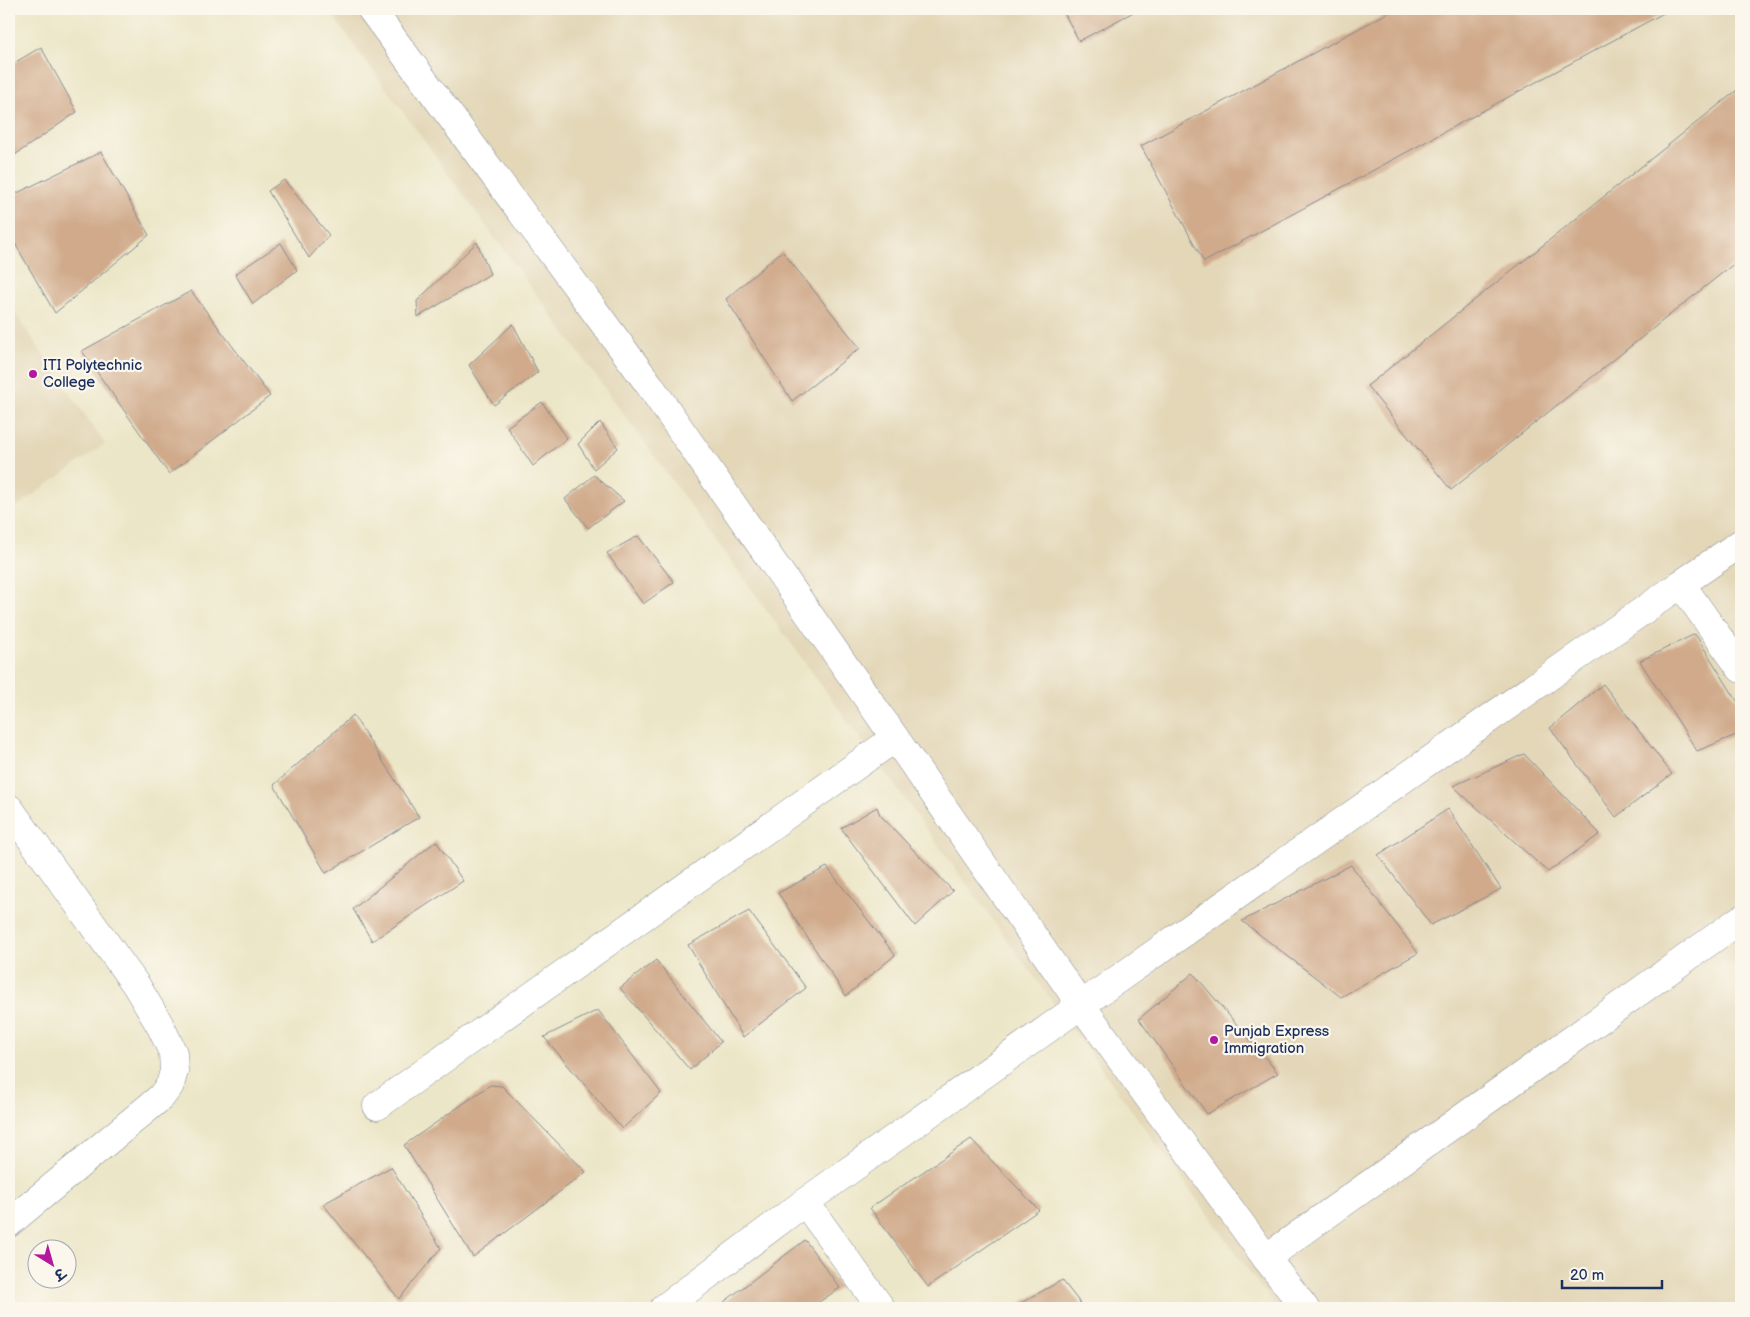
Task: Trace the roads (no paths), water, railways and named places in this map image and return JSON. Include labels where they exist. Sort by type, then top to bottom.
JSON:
[{"type":"street","points":[[371,9],[648,383],[1081,1005],[1266,1258],[1305,1308]]},
{"type":"street","points":[[664,1308],[805,1202],[1081,1005],[1741,543]]},
{"type":"street","points":[[1681,584],[1741,669]]},
{"type":"street","points":[[377,1106],[895,738]]},
{"type":"street","points":[[9,808],[136,985],[161,1027],[173,1053],[174,1071],[170,1085],[161,1097],[9,1223]]},
{"type":"street","points":[[1266,1258],[1741,919]]},
{"type":"street","points":[[805,1202],[881,1308]]},
{"type":"place","name":"ITI Polytechnic College","points":[[33,374]]},
{"type":"place","name":"Punjab Express Immigration","points":[[1214,1040]]}]
